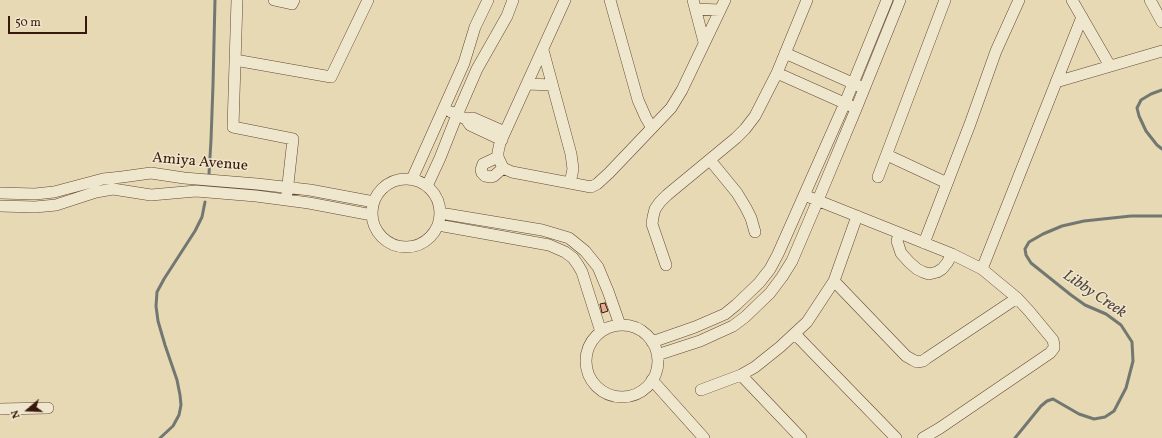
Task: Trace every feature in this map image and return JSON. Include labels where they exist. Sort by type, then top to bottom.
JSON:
[{"type":"street","points":[[237,0],[232,127],[294,139],[286,200]]},
{"type":"street","points":[[274,0],[292,4],[294,0]]},
{"type":"street","points":[[235,60],[331,77],[368,0]]},
{"type":"street","points":[[412,179],[464,63],[475,27],[488,0]]},
{"type":"street","points":[[428,186],[447,139],[461,117],[477,69],[496,38],[513,0]]},
{"type":"street","points":[[565,0],[503,136],[498,148],[498,157],[503,168],[512,172],[591,187],[598,184],[671,108],[682,90],[725,0]]},
{"type":"street","points":[[610,0],[638,100],[652,128]]},
{"type":"street","points":[[666,265],[652,224],[655,209],[667,195],[736,138],[755,116],[777,74],[807,0]]},
{"type":"street","points":[[652,342],[725,314],[759,283],[770,269],[845,104],[887,0]]},
{"type":"street","points":[[657,355],[700,341],[733,326],[745,317],[770,293],[782,277],[792,261],[818,200],[865,89],[900,0]]},
{"type":"street","points":[[878,177],[945,0]]},
{"type":"street","points":[[924,243],[970,124],[996,51],[1019,0]]},
{"type":"street","points":[[1072,0],[1110,66]]},
{"type":"street","points":[[1150,0],[1162,22]]},
{"type":"street","points":[[704,42],[694,4],[720,10]]},
{"type":"street","points":[[982,269],[1082,17]]},
{"type":"street","points":[[543,50],[571,154],[573,169],[570,183]]},
{"type":"street","points":[[1056,82],[1162,51]]},
{"type":"street","points":[[785,54],[865,89]]},
{"type":"street","points":[[777,74],[856,109]]},
{"type":"street","points":[[527,84],[552,85]]},
{"type":"street","points":[[443,109],[461,117],[473,118],[503,136]]},
{"type":"street","points":[[433,132],[447,139]]},
{"type":"street","points":[[887,155],[947,183]]},
{"type":"street","points":[[422,156],[438,164]]},
{"type":"street","points":[[498,157],[483,164],[481,170],[482,173],[484,176],[491,177],[503,168]]},
{"type":"street","points":[[710,160],[737,193],[751,218],[755,232]]},
{"type":"street","name":"Amiya Avenue","points":[[0,193],[35,194],[54,192],[103,179],[162,173],[184,178],[310,190],[374,202]]},
{"type":"street","points":[[412,179],[428,186],[437,198],[440,213],[438,225],[434,232],[425,241],[413,246],[397,246],[389,242],[377,231],[374,223],[372,215],[374,202],[377,195],[388,184],[396,180],[412,179]]},
{"type":"street","name":"Amiya Avenue","points":[[0,206],[56,205],[96,192],[113,189],[151,195],[196,191],[309,203],[372,215]]},
{"type":"street","points":[[804,195],[952,254],[982,269],[1016,298],[1053,340],[1054,348],[1050,353],[923,438]]},
{"type":"street","points":[[440,213],[542,230],[566,237],[578,244],[592,258],[603,277],[620,325]]},
{"type":"street","points":[[701,390],[741,375],[755,367],[795,334],[807,322],[834,281],[857,216]]},
{"type":"street","points":[[438,225],[544,244],[558,248],[573,258],[578,265],[586,284],[601,332]]},
{"type":"street","points":[[899,233],[897,241],[901,253],[913,266],[923,272],[929,274],[942,269],[952,254]]},
{"type":"street","points":[[586,284],[603,277]]},
{"type":"street","points":[[834,281],[906,356],[918,362],[928,358],[1016,298]]},
{"type":"street","points":[[590,297],[608,291]]},
{"type":"street","points":[[613,326],[629,326],[646,334],[652,342],[657,355],[657,368],[652,380],[646,388],[629,396],[619,397],[610,395],[594,384],[586,366],[586,356],[594,338],[601,332],[613,326]]},
{"type":"street","points":[[795,334],[896,438]]},
{"type":"street","points":[[741,375],[801,438]]},
{"type":"street","points":[[652,380],[704,438]]},
{"type":"street","points":[[0,409],[48,408]]},
{"type":"building","points":[[605,303],[608,311],[602,313],[600,304]]},
{"type":"waterway","points":[[209,174],[215,0]]},
{"type":"waterway","name":"Libby Creek","points":[[1162,90],[1141,100],[1137,108],[1146,131],[1162,149]]},
{"type":"waterway","points":[[160,438],[173,426],[179,415],[181,405],[177,380],[158,321],[156,306],[157,292],[195,231],[202,217],[205,202]]},
{"type":"waterway","name":"Libby Creek","points":[[1015,438],[1041,406],[1047,401],[1053,399],[1079,414],[1094,419],[1105,417],[1114,411],[1126,388],[1133,361],[1132,342],[1121,325],[1106,314],[1085,305],[1031,263],[1026,255],[1025,249],[1029,242],[1062,226],[1084,221],[1131,216],[1162,216]]}]
